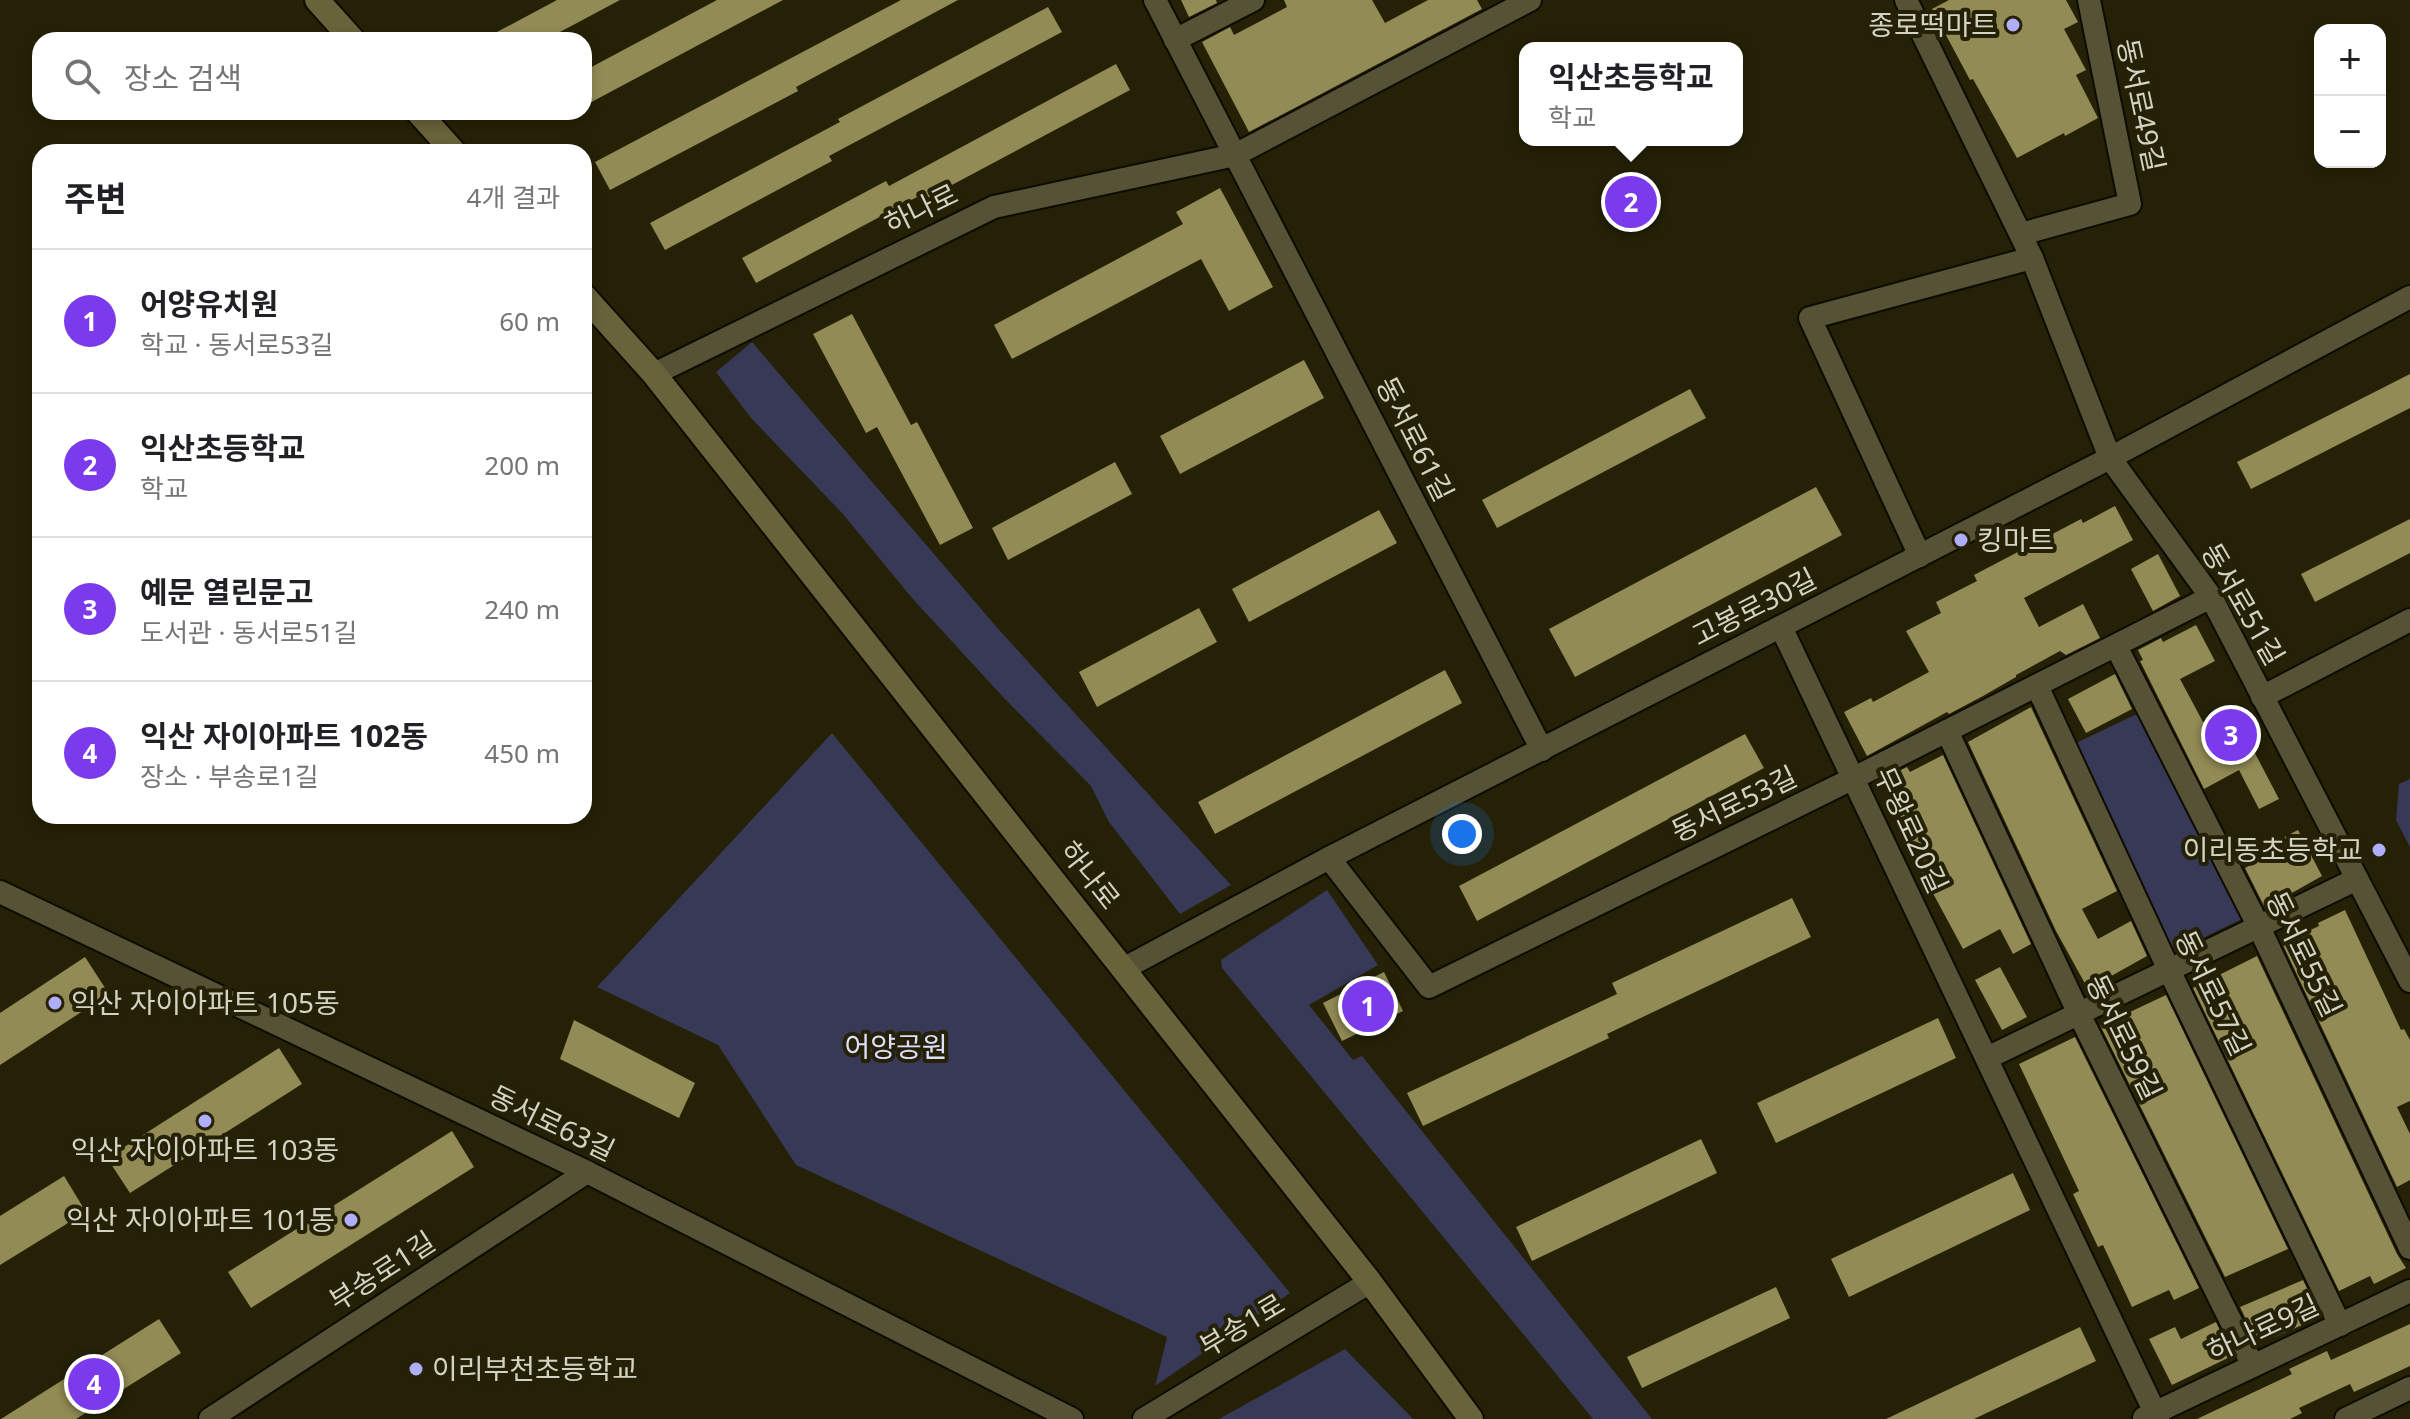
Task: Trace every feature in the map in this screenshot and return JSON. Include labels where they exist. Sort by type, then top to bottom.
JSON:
[{"type":"street","points":[[317,0],[346,32]]},
{"type":"street","name":"동서로61길","points":[[1155,0],[1542,750]]},
{"type":"street","points":[[1175,40],[1253,0]]},
{"type":"street","points":[[1235,155],[1530,0]]},
{"type":"street","name":"동서로51길","points":[[1906,0],[2032,258],[2110,458],[2211,597],[2410,981]]},
{"type":"street","name":"동서로49길","points":[[2021,234],[2130,204],[2089,0]]},
{"type":"street","points":[[425,120],[447,144]]},
{"type":"street","name":"하나로","points":[[654,374],[994,207],[1235,155]]},
{"type":"street","points":[[1920,556],[1810,318],[2032,258]]},
{"type":"street","name":"고봉로30길","points":[[1125,968],[1329,858],[2110,458],[2410,297]]},
{"type":"street","name":"하나로","points":[[592,305],[654,374],[1125,968],[1370,1282],[1471,1419]]},
{"type":"street","name":"동서로53길","points":[[1329,858],[1429,987],[1854,778],[2211,597]]},
{"type":"street","points":[[2262,697],[2410,620]]},
{"type":"street","name":"무왕로20길","points":[[1781,627],[1987,1058],[2152,1417]]},
{"type":"street","name":"동서로55길","points":[[2116,646],[2259,927],[2410,1248]]},
{"type":"street","name":"동서로57길","points":[[2037,686],[2169,970],[2340,1325]]},
{"type":"street","name":"동서로59길","points":[[1947,731],[2079,1014],[2253,1366]]},
{"type":"street","points":[[1987,1058],[2357,879]]},
{"type":"street","name":"동서로63길","points":[[0,892],[587,1172],[1072,1419]]},
{"type":"street","name":"부송로1길","points":[[210,1419],[587,1172]]},
{"type":"street","name":"부송1로","points":[[1144,1419],[1370,1282]]},
{"type":"street","name":"하나로9길","points":[[2152,1417],[2410,1291]]},
{"type":"street","points":[[2346,1419],[2410,1388]]},
{"type":"green space","points":[[752,342],[1001,632],[1231,885],[1180,914],[1109,822],[1091,786],[912,598],[842,513],[751,418],[716,372]]},
{"type":"green space","points":[[2143,711],[2242,919],[2172,953],[2072,745]]},
{"type":"green space","name":"어양공원","points":[[832,733],[1290,1293],[1155,1386],[1167,1337],[796,1165],[718,1045],[597,987]]},
{"type":"green space","points":[[2410,779],[2410,847],[2396,820],[2399,784]]},
{"type":"green space","points":[[1327,890],[1378,965],[1309,1005],[1353,1060],[1362,1056],[1652,1419],[1593,1419],[1222,968],[1221,960]]},
{"type":"green space","points":[[1345,1349],[1413,1419],[1219,1419]]},
{"type":"building","points":[[557,0],[620,0],[560,32],[497,32]]},
{"type":"building","points":[[717,0],[783,0],[592,102],[592,67]]},
{"type":"building","points":[[901,0],[958,0],[796,87],[798,91],[610,190],[595,162]]},
{"type":"building","points":[[1181,0],[1216,0],[1217,3],[1189,17]]},
{"type":"building","points":[[1284,0],[1372,0],[1385,23],[1428,0],[1477,0],[1482,9],[1249,132],[1202,42],[1230,27],[1234,35],[1287,7]]},
{"type":"building","points":[[1949,0],[2066,0],[2078,22],[2064,29],[2086,70],[2076,75],[2098,118],[2017,158],[1932,9]]},
{"type":"building","points":[[1048,7],[1062,32],[829,156],[832,161],[665,250],[650,223]]},
{"type":"building","points":[[1116,64],[1130,90],[920,202],[917,197],[756,283],[742,258],[886,181],[889,186]]},
{"type":"building","points":[[1220,188],[1273,287],[1229,311],[1201,259],[1012,359],[994,325],[1183,224],[1176,212]]},
{"type":"building","points":[[852,314],[911,425],[917,422],[973,528],[940,545],[877,427],[866,433],[813,334]]},
{"type":"building","points":[[1304,360],[1324,398],[1180,474],[1160,436]]},
{"type":"building","points":[[2410,374],[2410,408],[2251,489],[2237,462]]},
{"type":"building","points":[[1690,389],[1706,418],[1497,528],[1482,500]]},
{"type":"building","points":[[1115,462],[1132,494],[1008,560],[992,528]]},
{"type":"building","points":[[1816,487],[1842,535],[1575,677],[1549,629]]},
{"type":"building","points":[[2115,506],[2133,540],[2024,598],[2039,627],[2083,604],[2100,638],[2066,655],[2060,651],[1983,696],[1867,756],[1844,712],[1871,698],[1873,702],[1929,672],[1906,631],[1941,613],[1936,602],[1977,581],[1974,575],[2081,519],[2083,523]]},
{"type":"building","points":[[1379,510],[1397,543],[1249,622],[1232,589]]},
{"type":"building","points":[[2410,519],[2410,553],[2315,602],[2301,574]]},
{"type":"building","points":[[2158,554],[2180,596],[2153,611],[2131,569]]},
{"type":"building","points":[[1199,608],[1217,642],[1097,707],[1079,672]]},
{"type":"building","points":[[2196,625],[2215,661],[2180,679],[2203,722],[2236,705],[2252,736],[2247,738],[2279,799],[2259,809],[2239,770],[2204,789],[2140,661],[2143,660],[2138,650],[2161,638],[2163,642]]},
{"type":"building","points":[[1445,670],[1462,703],[1215,834],[1198,802]]},
{"type":"building","points":[[2115,674],[2132,709],[2086,733],[2068,699]]},
{"type":"building","points":[[2031,707],[2117,891],[2082,909],[2098,939],[2131,921],[2147,956],[2088,989],[2056,931],[1968,742]]},
{"type":"building","points":[[1745,734],[1764,768],[1477,921],[1459,886]]},
{"type":"building","points":[[1943,755],[2031,944],[2013,954],[2000,929],[1963,949],[1907,845],[1913,842],[1880,780],[1907,767],[1910,772]]},
{"type":"building","points":[[2298,830],[2322,876],[2265,908],[2245,868],[2280,850],[2275,842]]},
{"type":"building","points":[[1792,898],[1811,937],[1423,1126],[1407,1093],[1617,994],[1612,983]]},
{"type":"building","points":[[2345,910],[2401,1030],[2404,1029],[2410,1040],[2410,1101],[2397,1107],[2410,1134],[2410,1180],[2397,1187],[2282,943]]},
{"type":"building","points":[[2257,956],[2406,1268],[2374,1284],[2370,1276],[2339,1291],[2193,988]]},
{"type":"building","name":"익산 자이아파트 105동","points":[[85,957],[109,994],[0,1065],[0,1013]]},
{"type":"building","points":[[2000,967],[2027,1017],[2002,1030],[1975,980]]},
{"type":"building","points":[[1384,972],[1403,1011],[1342,1041],[1323,1003]]},
{"type":"building","points":[[2166,995],[2288,1249],[2225,1277],[2100,1025],[2106,1022],[2105,1019],[2129,1008],[2130,1012]]},
{"type":"building","points":[[1938,1018],[1956,1058],[1776,1143],[1757,1103]]},
{"type":"building","points":[[574,1020],[695,1083],[679,1118],[560,1059]]},
{"type":"building","points":[[2075,1037],[2199,1288],[2174,1300],[2169,1290],[2132,1307],[2103,1245],[2098,1247],[2073,1194],[2079,1191],[2019,1064]]},
{"type":"building","name":"익산 자이아파트 103동","points":[[279,1048],[302,1084],[130,1193],[107,1158]]},
{"type":"building","name":"익산 자이아파트 101동","points":[[452,1131],[474,1167],[251,1308],[228,1272]]},
{"type":"building","points":[[1701,1139],[1717,1173],[1532,1261],[1516,1227]]},
{"type":"building","points":[[2013,1173],[2030,1210],[1849,1297],[1831,1259]]},
{"type":"building","points":[[64,1176],[86,1212],[0,1265],[0,1216]]},
{"type":"building","points":[[2303,1280],[2321,1317],[2258,1344],[2240,1307]]},
{"type":"building","points":[[1776,1287],[1790,1318],[1642,1388],[1627,1357]]},
{"type":"building","points":[[159,1319],[181,1353],[76,1419],[1,1419]]},
{"type":"building","points":[[2216,1322],[2232,1356],[2172,1385],[2149,1339],[2175,1327],[2181,1339]]},
{"type":"building","points":[[2410,1324],[2410,1366],[2354,1392],[2350,1384],[2299,1408],[2302,1413],[2290,1419],[2197,1419],[2292,1374],[2289,1369],[2327,1351],[2331,1360]]},
{"type":"building","points":[[2080,1327],[2096,1361],[1974,1419],[1886,1419]]},
{"type":"place","name":"종로떡마트","points":[[2013,25]]},
{"type":"place","name":"익산초등학교","points":[[1631,202]]},
{"type":"place","name":"킹마트","points":[[1961,540]]},
{"type":"place","name":"예문 열린문고","points":[[2231,735]]},
{"type":"place","name":"이리동초등학교","points":[[2379,850]]},
{"type":"place","name":"익산 자이아파트 105동","points":[[55,1003]]},
{"type":"place","name":"어양유치원","points":[[1368,1006]]},
{"type":"place","name":"익산 자이아파트 103동","points":[[205,1121]]},
{"type":"place","name":"익산 자이아파트 101동","points":[[351,1220]]},
{"type":"place","name":"이리부천초등학교","points":[[416,1369]]},
{"type":"place","name":"익산 자이아파트 102동","points":[[94,1384]]}]
